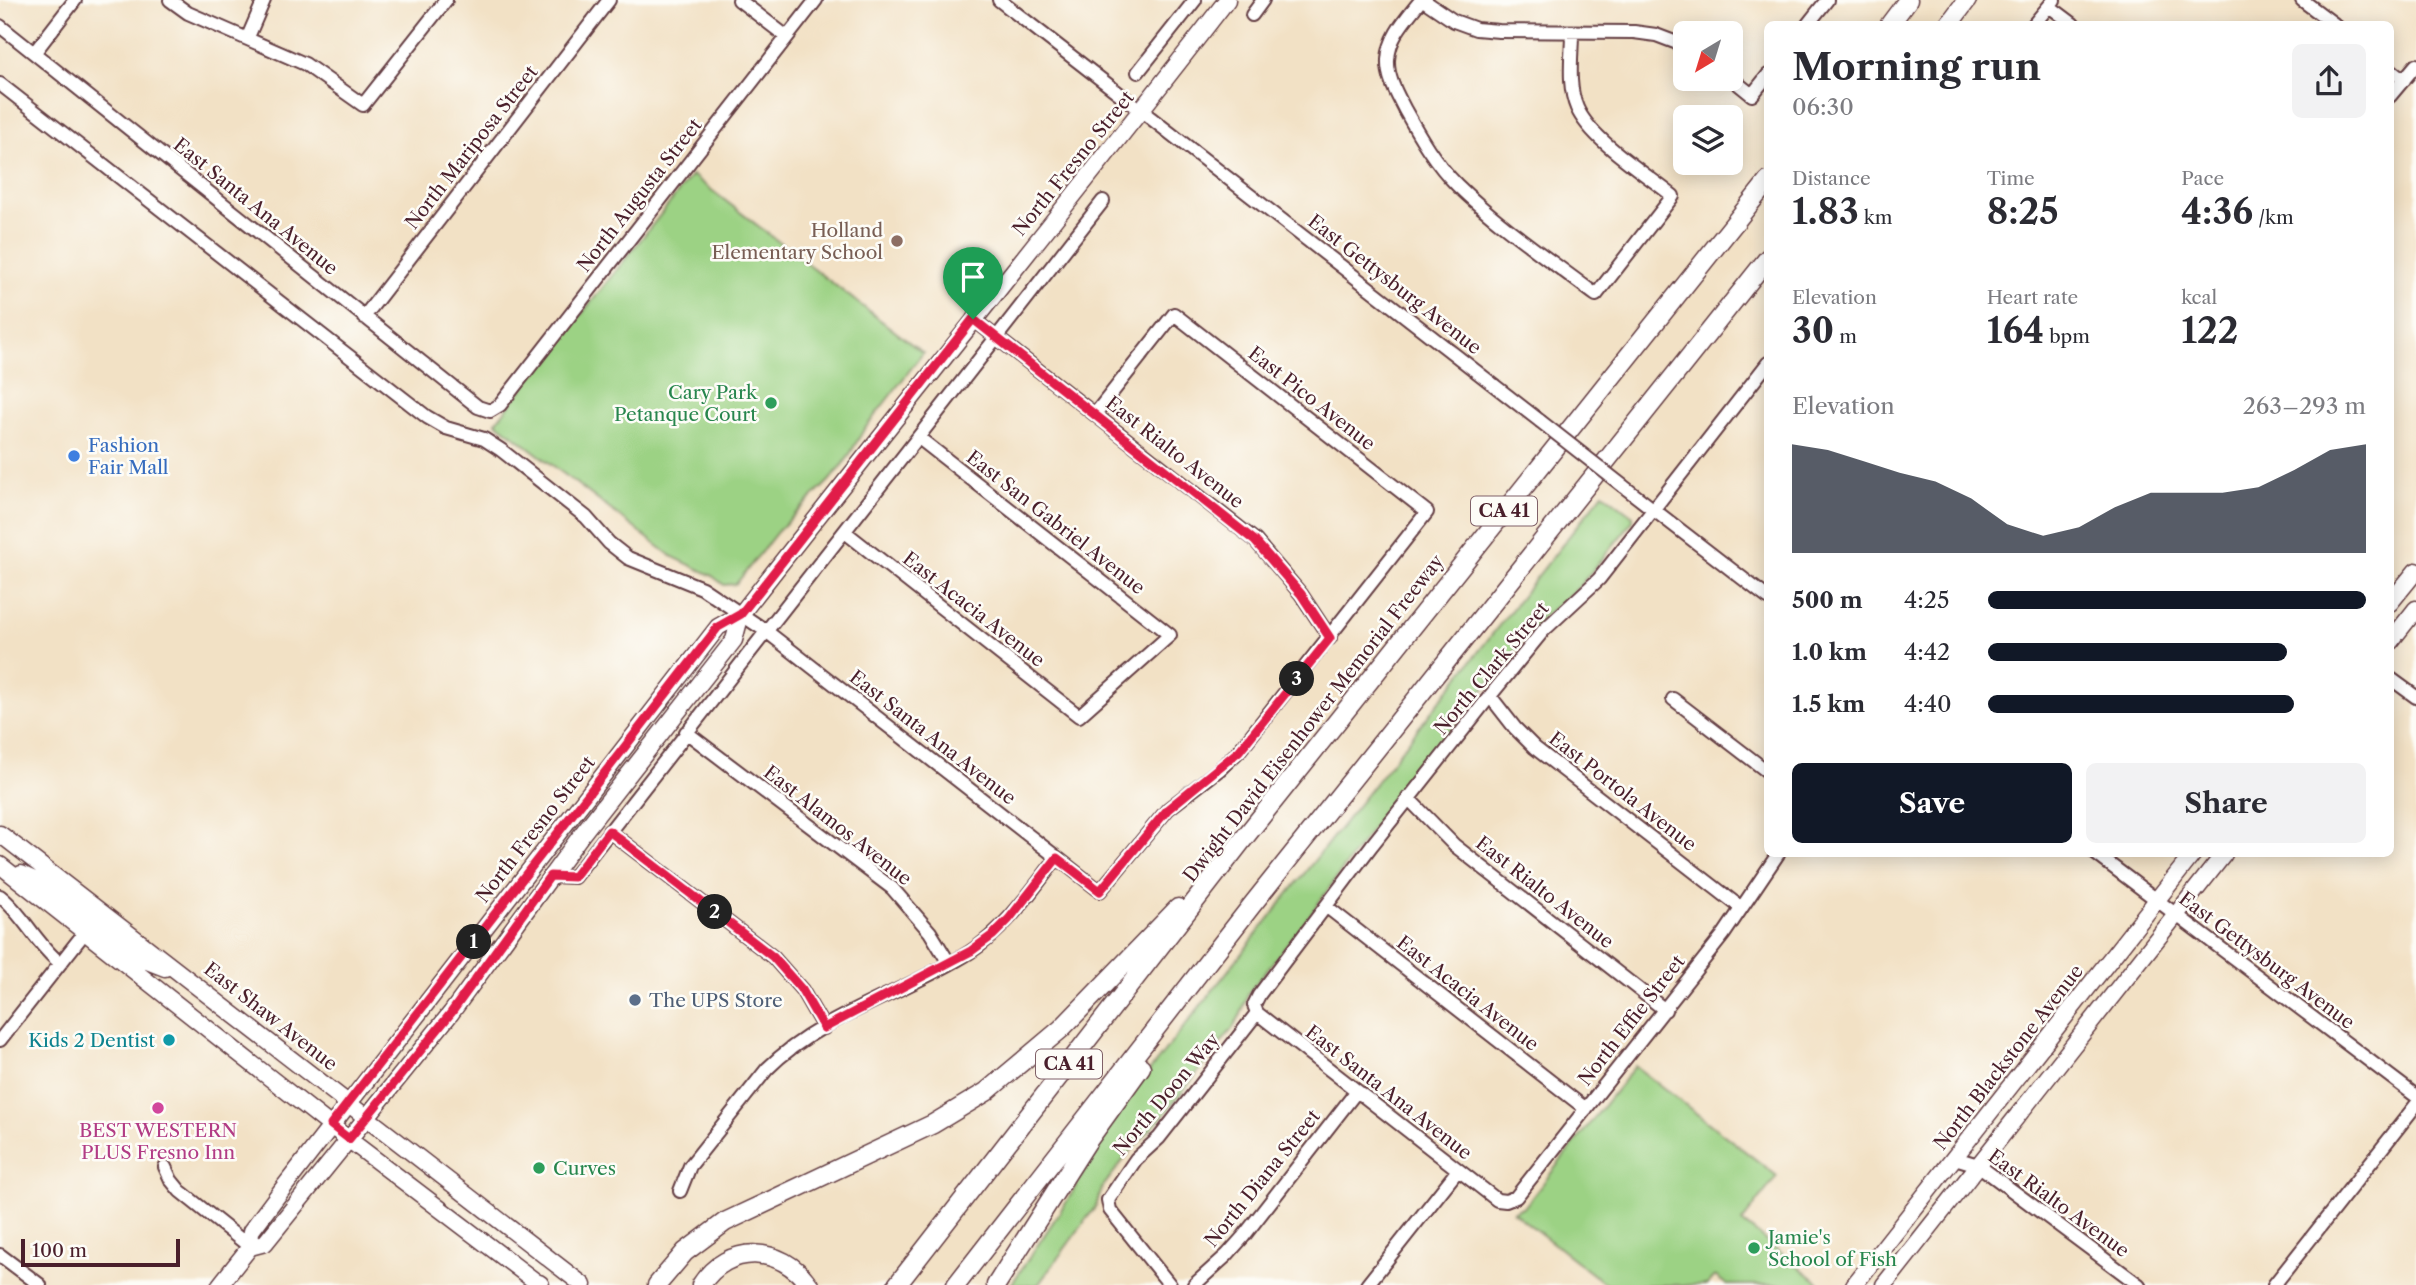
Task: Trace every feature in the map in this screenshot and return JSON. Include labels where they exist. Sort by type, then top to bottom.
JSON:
[{"type":"highway","points":[[1892,21],[1908,0]]},
{"type":"highway","points":[[1951,21],[1967,0]]},
{"type":"highway","name":"Dwight David Eisenhower Memorial Freeway","points":[[897,1285],[1241,842],[1764,186]]},
{"type":"highway","name":"CA 41","points":[[958,1285],[1252,905],[1764,263]]},
{"type":"highway","points":[[657,1285],[685,1252],[725,1222],[933,1124],[1003,1079],[1060,1029],[1241,842]]},
{"type":"highway","points":[[996,1285],[1087,1142],[1158,1045],[1252,905]]},
{"type":"highway","points":[[701,1285],[718,1264],[728,1258],[756,1254],[788,1264],[799,1272],[809,1285]]},
{"type":"main road","name":"North Fresno Street","points":[[220,1285],[250,1247],[251,1231],[331,1125],[718,627],[741,614],[973,319],[1142,111],[1227,0]]},
{"type":"main road","points":[[2394,598],[2416,571]]},
{"type":"main road","points":[[2394,637],[2416,609]]},
{"type":"main road","name":"North Fresno Street","points":[[250,1247],[265,1243],[441,1026],[550,876],[734,640],[741,614]]},
{"type":"main road","name":"East Shaw Avenue","points":[[0,834],[583,1285]]},
{"type":"main road","name":"North Blackstone Avenue","points":[[1854,1285],[2191,857]]},
{"type":"main road","points":[[1884,1285],[2222,857]]},
{"type":"main road","points":[[0,864],[45,885],[86,916],[98,919],[107,917]]},
{"type":"main road","points":[[0,864],[331,1125],[540,1285]]},
{"type":"main road","points":[[502,943],[499,932],[526,891],[527,874]]},
{"type":"main road","points":[[85,932],[95,926],[101,928],[142,959],[183,975]]},
{"type":"street","points":[[34,53],[75,0]]},
{"type":"street","points":[[170,0],[188,13],[306,64],[363,105],[446,0]]},
{"type":"street","points":[[248,37],[264,0]]},
{"type":"street","name":"North Mariposa Street","points":[[364,317],[609,0]]},
{"type":"street","points":[[739,0],[787,37]]},
{"type":"street","name":"North Augusta Street","points":[[490,411],[500,405],[816,0]]},
{"type":"street","name":"East Gettysburg Avenue","points":[[999,0],[1764,595]]},
{"type":"street","name":"North Fresno Street","points":[[1138,72],[1195,0]]},
{"type":"street","points":[[1252,15],[1263,0]]},
{"type":"street","points":[[1572,32],[1572,86],[1577,107],[1587,125],[1673,197],[1596,295],[1456,184],[1424,144],[1393,86],[1388,72],[1391,43],[1399,28],[1422,0],[1454,21],[1476,29],[1634,32],[1656,35],[1673,41]]},
{"type":"street","points":[[1810,21],[1827,0]]},
{"type":"street","points":[[2302,0],[2330,21]]},
{"type":"street","points":[[2036,21],[2051,3],[2070,21]]},
{"type":"street","name":"East Santa Ana Avenue","points":[[0,26],[478,407],[490,411]]},
{"type":"street","points":[[2394,91],[2416,65]]},
{"type":"street","points":[[2394,72],[2404,80]]},
{"type":"street","points":[[1743,87],[1752,94],[1764,80]]},
{"type":"street","name":"East Santa Ana Avenue","points":[[0,84],[427,417],[446,428],[493,444],[586,517],[609,543],[628,558],[682,579],[766,631],[1100,891],[1168,809],[1239,751],[1330,638]]},
{"type":"street","points":[[550,876],[574,877],[1103,201]]},
{"type":"street","name":"East Pico Avenue","points":[[1095,414],[1174,314],[1427,512],[1330,638]]},
{"type":"street","name":"East Rialto Avenue","points":[[973,319],[1255,541],[1301,594],[1330,638]]},
{"type":"street","name":"North Clark Street","points":[[1255,1009],[1259,995],[1408,798],[1543,631],[1599,579],[1764,368]]},
{"type":"street","name":"East San Gabriel Avenue","points":[[919,438],[1170,635],[1079,716]]},
{"type":"street","name":"East Acacia Avenue","points":[[845,532],[1079,716]]},
{"type":"street","points":[[2394,681],[2416,697]]},
{"type":"street","name":"East Portola Avenue","points":[[1490,696],[1535,748],[1740,907]]},
{"type":"street","points":[[1673,699],[1764,769]]},
{"type":"street","name":"East Alamos Avenue","points":[[686,732],[892,888],[930,932],[949,964]]},
{"type":"street","name":"East Rialto Avenue","points":[[1408,798],[1454,845],[1665,1010]]},
{"type":"street","points":[[609,831],[773,957],[802,990],[824,1028]]},
{"type":"street","name":"North Effie Street","points":[[1506,1201],[1516,1197],[1665,1010],[1724,934],[1776,857]]},
{"type":"street","name":"East Gettysburg Avenue","points":[[2100,857],[2416,1096]]},
{"type":"street","points":[[680,1191],[690,1166],[767,1069],[796,1044],[949,964],[993,935],[1057,858]]},
{"type":"street","points":[[0,896],[20,914],[43,947],[60,963]]},
{"type":"street","name":"East Acacia Avenue","points":[[1327,907],[1586,1109]]},
{"type":"street","points":[[0,1040],[85,932]]},
{"type":"street","name":"East Santa Ana Avenue","points":[[1255,1009],[1497,1200],[1506,1201]]},
{"type":"street","name":"North Doon Way","points":[[1170,1285],[1110,1210],[1108,1200],[1136,1159],[1159,1138],[1255,1009]]},
{"type":"street","name":"North Diana Street","points":[[1194,1285],[1243,1237],[1356,1091]]},
{"type":"street","points":[[2274,1285],[2416,1105]]},
{"type":"street","name":"East Rialto Avenue","points":[[1955,1158],[1978,1166],[2139,1285]]},
{"type":"street","points":[[165,1167],[180,1191],[250,1247]]},
{"type":"street","points":[[1367,1285],[1458,1170]]},
{"type":"street","points":[[0,1255],[40,1285]]},
{"type":"green space","points":[[692,175],[923,353],[863,431],[847,459],[829,481],[777,532],[736,584],[724,585],[711,575],[671,556],[496,422]]},
{"type":"green space","points":[[1603,493],[1633,516],[1633,521],[1579,587],[1541,619],[1387,808],[1312,912],[1248,994],[1233,1028],[1102,1188],[1096,1206],[1038,1285],[1011,1285],[1069,1198],[1110,1126],[1136,1088]]},
{"type":"green space","points":[[1635,1066],[1777,1176],[1742,1222],[1822,1285],[1727,1285],[1715,1276],[1707,1285],[1607,1285],[1513,1212],[1526,1205]]},
{"type":"place","name":"Holland Elementary School","points":[[897,241]]},
{"type":"place","name":"Cary Park Petanque Court","points":[[771,403]]},
{"type":"place","name":"Fashion Fair Mall","points":[[74,456]]},
{"type":"place","name":"The UPS Store","points":[[635,1000]]},
{"type":"place","name":"Kids 2 Dentist","points":[[169,1040]]},
{"type":"place","name":"BEST WESTERN PLUS Fresno Inn","points":[[158,1108]]},
{"type":"place","name":"Curves","points":[[539,1168]]},
{"type":"place","name":"Jamie's School of Fish","points":[[1754,1248]]},
{"type":"route","points":[[973,319],[1236,524],[1280,567],[1330,638],[1239,751],[1168,809],[1100,891],[1057,858],[993,935],[949,964],[824,1028],[802,990],[773,957],[609,831],[574,877],[550,876],[451,1013],[349,1139],[331,1125],[718,627],[741,614],[973,319]]}]
